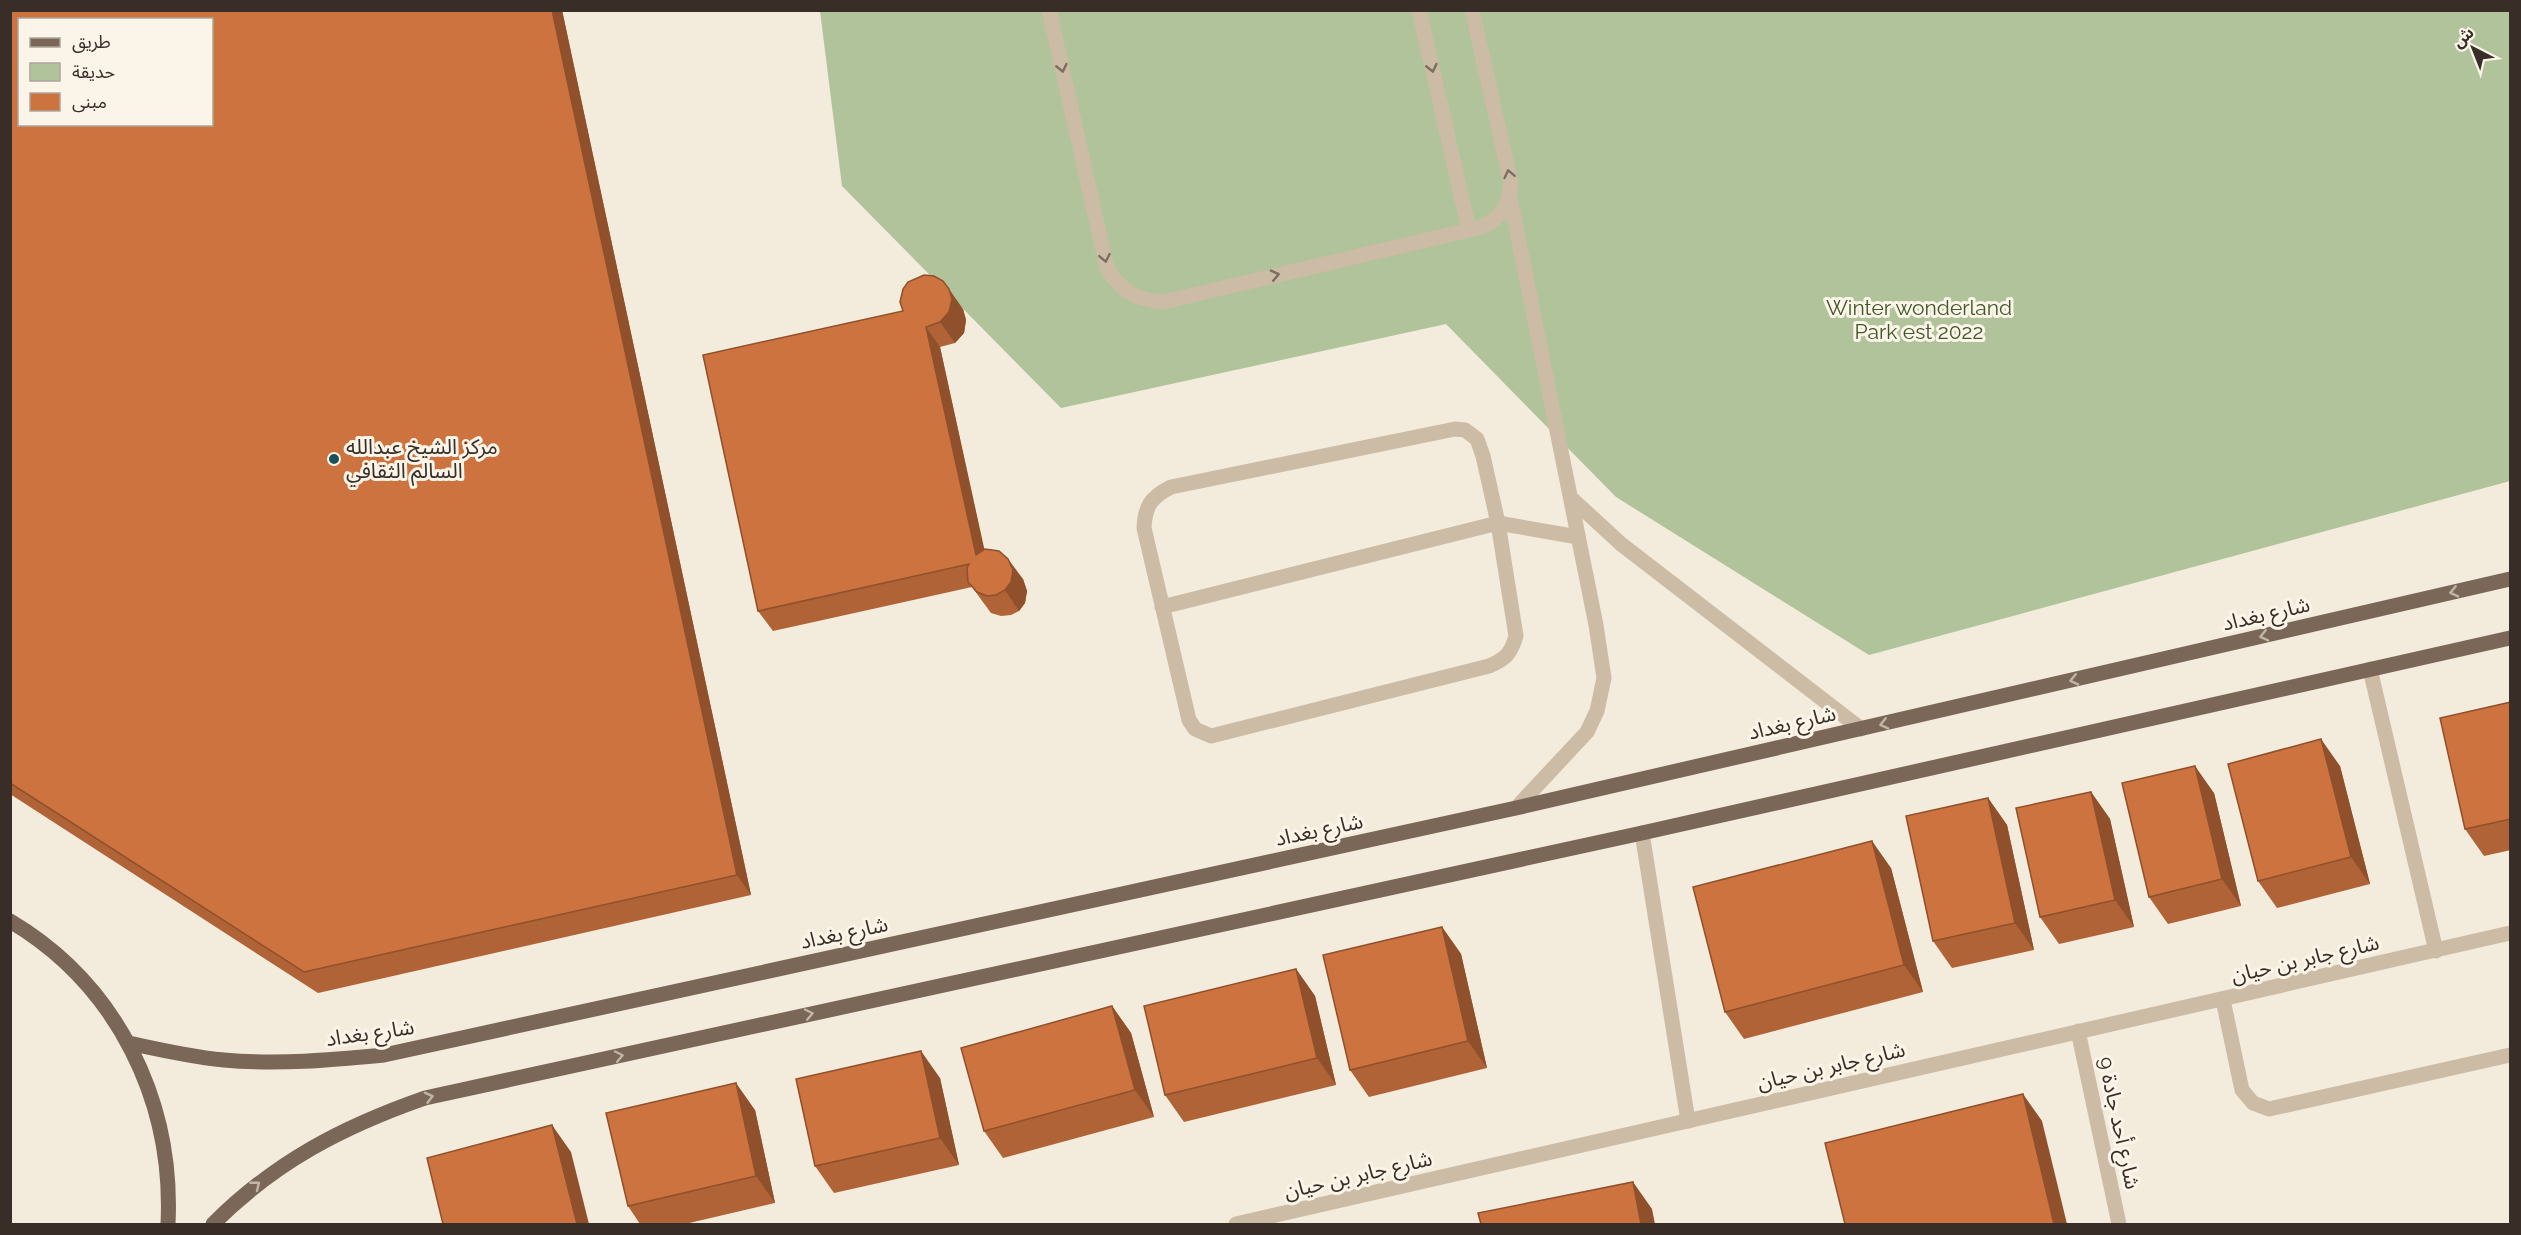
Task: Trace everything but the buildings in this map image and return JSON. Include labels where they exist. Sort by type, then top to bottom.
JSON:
[{"type":"main road","name":"شارع بغداد","points":[[129,1043],[224,1060],[321,1061],[384,1055],[1515,808],[2511,579]]},
{"type":"main road","points":[[213,1224],[234,1203],[298,1155],[363,1120],[425,1098],[1642,832],[2511,638]]},
{"type":"main road","points":[[10,921],[27,931],[66,963],[100,1000],[129,1043],[150,1090],[164,1140],[169,1191],[168,1224]]},
{"type":"street","points":[[1049,10],[1107,268],[1116,283],[1130,294],[1146,301],[1163,302],[1482,227],[1495,220],[1505,210],[1510,197]]},
{"type":"street","points":[[1419,10],[1469,230]]},
{"type":"street","points":[[1472,10],[1511,183],[1510,197],[1596,625],[1604,678],[1597,711],[1587,732],[1515,808]]},
{"type":"street","points":[[1455,429],[1465,430],[1477,440],[1483,456],[1498,523],[1516,636],[1512,650],[1504,660],[1478,669],[1212,736],[1195,729],[1189,720],[1144,528],[1145,511],[1152,500],[1172,486],[1455,429]]},
{"type":"street","points":[[1570,498],[1621,544],[1861,729]]},
{"type":"street","points":[[1162,607],[1498,523],[1578,537]]},
{"type":"street","points":[[2370,669],[2436,951]]},
{"type":"street","points":[[1642,832],[1688,1121]]},
{"type":"street","name":"شارع جابر بن حيان","points":[[1236,1224],[2511,933]]},
{"type":"street","points":[[2223,1000],[2242,1090],[2253,1103],[2269,1109],[2511,1055]]},
{"type":"street","name":"شارع أحد جادة 9","points":[[2078,1031],[2119,1224]]},
{"type":"green space","name":"Winter wonderland Park est 2022","points":[[820,11],[2510,11],[2510,481],[1869,655],[1616,497],[1446,324],[1061,408],[842,186]]},
{"type":"place","name":"مركز الشيخ عبدالله السالم الثقافي","points":[[334,459]]}]
